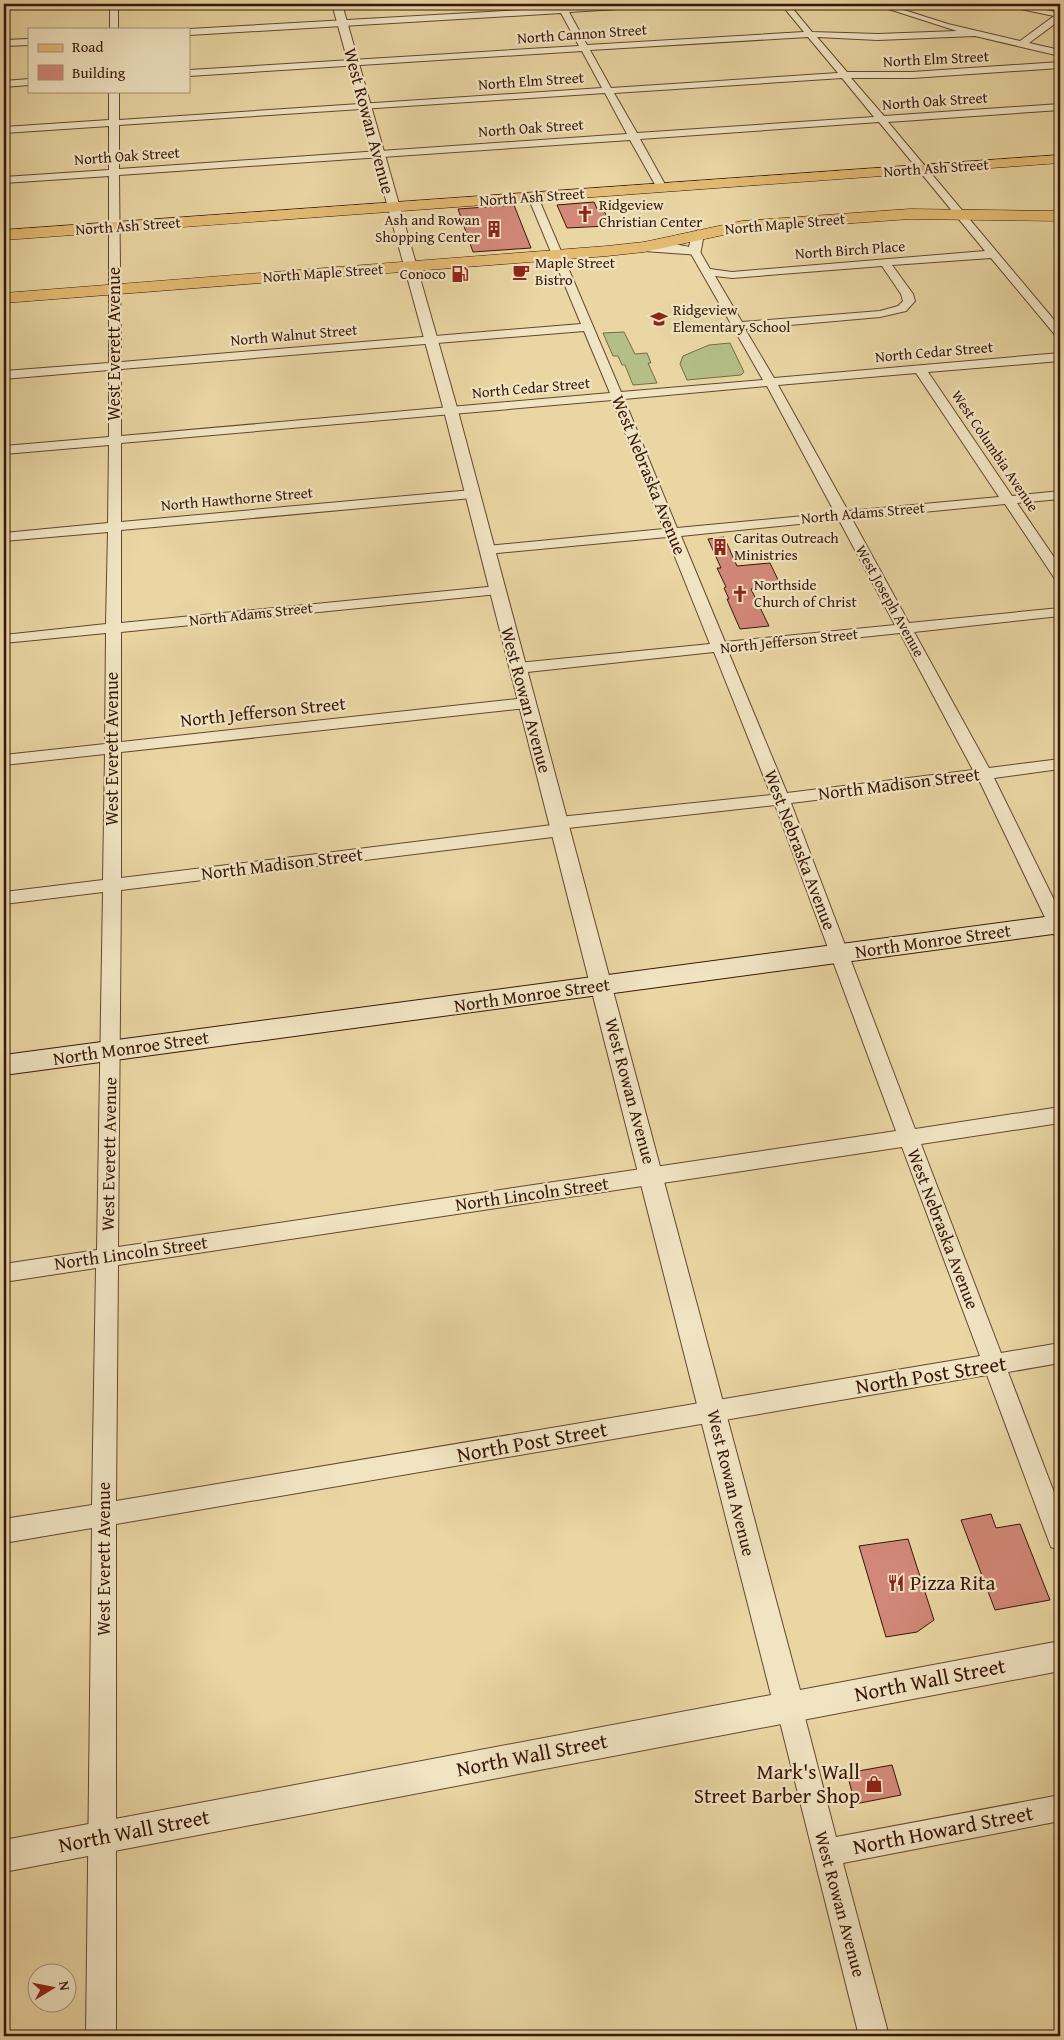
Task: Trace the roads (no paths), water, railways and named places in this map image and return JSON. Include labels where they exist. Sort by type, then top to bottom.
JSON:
[{"type":"main road","name":"North Ash Street","points":[[4,235],[1060,159]]},
{"type":"main road","name":"North Maple Street","points":[[4,298],[644,247],[698,234],[752,225],[910,214],[1060,216]]},
{"type":"main road","name":"North Monroe Street","points":[[4,1065],[1059,926]]},
{"type":"street","points":[[4,4],[14,4]]},
{"type":"street","points":[[114,4],[114,28]]},
{"type":"street","name":"West Rowan Avenue","points":[[336,4],[343,23],[364,106],[451,411],[652,1176],[874,2036]]},
{"type":"street","points":[[190,32],[562,7],[670,4]]},
{"type":"street","points":[[785,4],[1060,334]]},
{"type":"street","points":[[877,4],[918,18],[1060,52]]},
{"type":"street","points":[[1009,4],[1060,15]]},
{"type":"street","points":[[562,7],[662,188]]},
{"type":"street","points":[[1023,43],[1060,15]]},
{"type":"street","name":"North Cannon Street","points":[[190,72],[810,34],[878,37],[978,33]]},
{"type":"street","points":[[4,43],[28,42]]},
{"type":"street","name":"North Elm Street","points":[[4,130],[844,75],[912,75],[1060,65]]},
{"type":"street","points":[[4,84],[28,82]]},
{"type":"street","name":"West Everett Avenue","points":[[101,2036],[104,1837],[104,1514],[112,885],[115,440],[114,92]]},
{"type":"street","name":"North Oak Street","points":[[4,180],[1060,107]]},
{"type":"street","name":"West Nebraska Avenue","points":[[533,197],[558,255],[570,289],[617,396],[782,799],[908,1139],[1060,1539]]},
{"type":"street","points":[[644,247],[680,248],[695,252],[698,234]]},
{"type":"street","name":"West Joseph Avenue","points":[[695,252],[771,383],[984,774],[1059,926]]},
{"type":"street","name":"North Birch Place","points":[[708,272],[732,275],[994,254]]},
{"type":"street","points":[[739,326],[880,314],[902,309],[909,301],[907,294],[884,263]]},
{"type":"street","name":"North Walnut Street","points":[[4,375],[587,327]]},
{"type":"street","name":"North Cedar Street","points":[[4,450],[1060,357]]},
{"type":"street","name":"West Columbia Avenue","points":[[920,370],[1060,576]]},
{"type":"street","name":"North Hawthorne Street","points":[[4,537],[472,494]]},
{"type":"street","name":"North Adams Street","points":[[487,550],[842,514],[1060,495]]},
{"type":"street","name":"North Adams Street","points":[[4,639],[498,590]]},
{"type":"street","name":"North Jefferson Street","points":[[518,668],[1060,612]]},
{"type":"street","name":"North Jefferson Street","points":[[4,760],[527,703]]},
{"type":"street","name":"North Madison Street","points":[[4,898],[1060,764]]},
{"type":"street","name":"North Lincoln Street","points":[[4,1273],[1060,1116]]},
{"type":"street","name":"North Post Street","points":[[4,1531],[1060,1353]]},
{"type":"street","name":"North Wall Street","points":[[4,1856],[1060,1656]]},
{"type":"street","name":"North Howard Street","points":[[826,1853],[1060,1808]]},
{"type":"place","name":"Ridgeview Christian Center","points":[[585,214]]},
{"type":"place","name":"Ash and Rowan Shopping Center","points":[[494,229]]},
{"type":"place","name":"Maple Street Bistro","points":[[521,272]]},
{"type":"place","name":"Conoco","points":[[460,274]]},
{"type":"place","name":"Ridgeview Elementary School","points":[[659,319]]},
{"type":"place","name":"Caritas Outreach Ministries","points":[[720,547]]},
{"type":"place","name":"Northside Church of Christ","points":[[740,594]]},
{"type":"place","name":"Pizza Rita","points":[[896,1583]]},
{"type":"place","name":"Mark's Wall Street Barber Shop","points":[[874,1784]]}]
